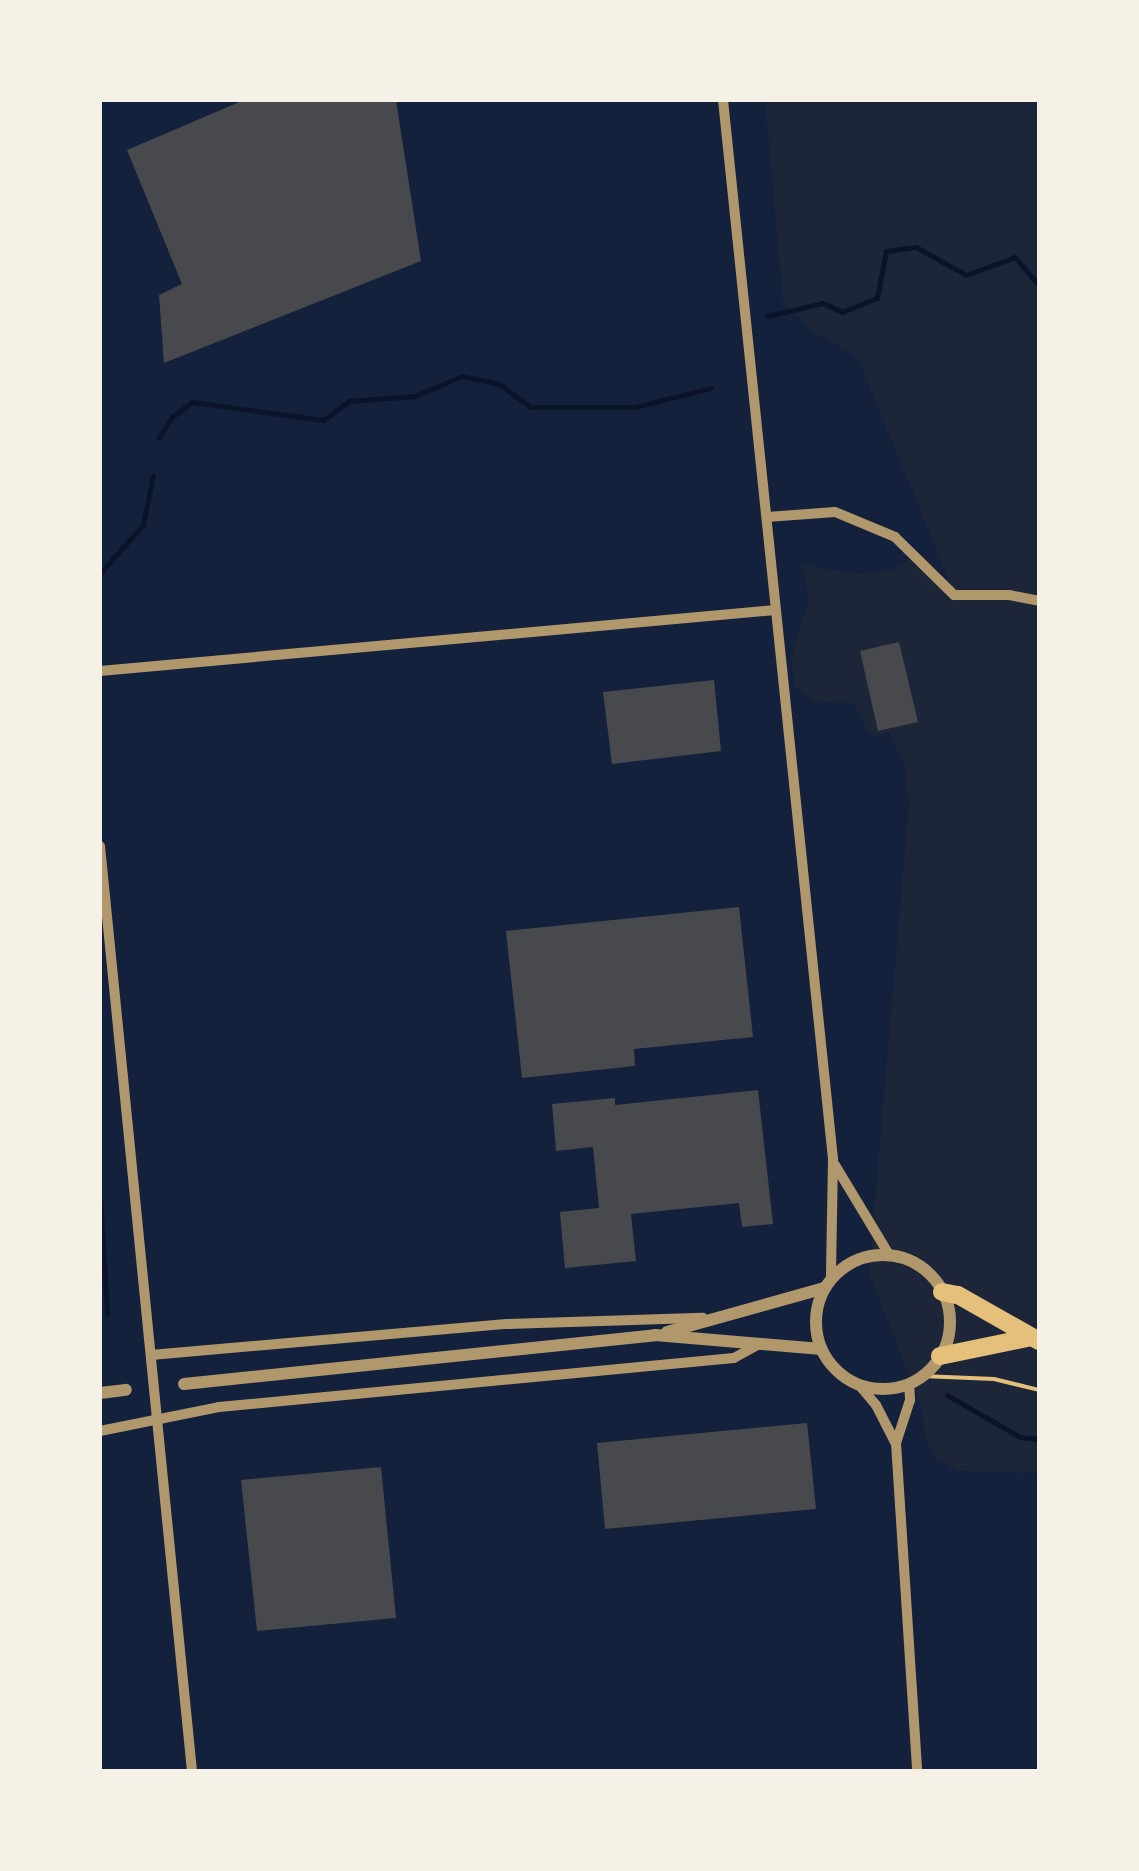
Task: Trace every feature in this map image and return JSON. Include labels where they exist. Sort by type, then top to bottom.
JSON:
[{"type":"highway","points":[[942,1292],[958,1295],[1033,1339]]},
{"type":"highway","points":[[940,1356],[1033,1339]]},
{"type":"street","points":[[722,100],[833,1159],[828,1284],[817,1308],[821,1348],[843,1377],[860,1386],[876,1405],[896,1443]]},
{"type":"street","points":[[766,518],[836,512],[895,537],[954,595],[1009,595],[1039,601]]},
{"type":"street","points":[[100,670],[775,610]]},
{"type":"street","points":[[100,846],[192,1771]]},
{"type":"street","points":[[833,1159],[846,1188],[890,1256]]},
{"type":"street","points":[[184,1384],[655,1335],[828,1284],[858,1260],[890,1256],[924,1270],[942,1292],[949,1318],[940,1356],[922,1376],[893,1389],[860,1386]]},
{"type":"street","points":[[151,1354],[507,1324],[729,1316]]},
{"type":"street","points":[[655,1335],[821,1348]]},
{"type":"street","points":[[100,1432],[219,1408],[734,1358],[758,1344]]},
{"type":"street","points":[[909,1384],[910,1400],[896,1443],[917,1771]]},
{"type":"street","points":[[100,1393],[126,1390]]},
{"type":"path","points":[[922,1376],[994,1379],[1039,1390]]},
{"type":"shaded area","points":[[765,100],[1039,100],[1039,1473],[959,1471],[935,1458],[925,1439],[922,1409],[869,1273],[909,802],[904,766],[890,733],[870,735],[854,703],[813,702],[794,685],[791,658],[809,598],[802,565],[858,574],[892,570],[913,558],[929,561],[942,579],[948,601],[958,591],[953,590],[857,356],[814,333],[783,301]]},
{"type":"building","points":[[244,100],[396,100],[421,261],[164,363],[159,295],[182,284],[127,150]]},
{"type":"building","points":[[899,642],[918,722],[878,731],[860,651]]},
{"type":"building","points":[[714,680],[721,751],[612,764],[603,692]]},
{"type":"building","points":[[739,907],[753,1037],[634,1049],[635,1066],[522,1078],[506,931]]},
{"type":"building","points":[[758,1090],[773,1224],[742,1227],[739,1203],[631,1214],[636,1261],[565,1268],[560,1212],[599,1208],[593,1147],[556,1151],[552,1104],[615,1098],[615,1105]]},
{"type":"building","points":[[807,1423],[816,1509],[605,1529],[597,1443]]},
{"type":"building","points":[[381,1467],[396,1618],[257,1631],[241,1480]]},
{"type":"waterway","points":[[767,316],[823,303],[842,312],[877,298],[886,251],[916,247],[966,275],[1015,257],[1039,286]]},
{"type":"waterway","points":[[159,437],[172,417],[192,402],[323,420],[349,401],[415,396],[462,376],[499,384],[531,407],[635,407],[711,388]]},
{"type":"waterway","points":[[100,573],[143,525],[153,475]]},
{"type":"waterway","points":[[100,1198],[107,1314]]},
{"type":"waterway","points":[[947,1395],[1020,1437],[1039,1439]]}]
